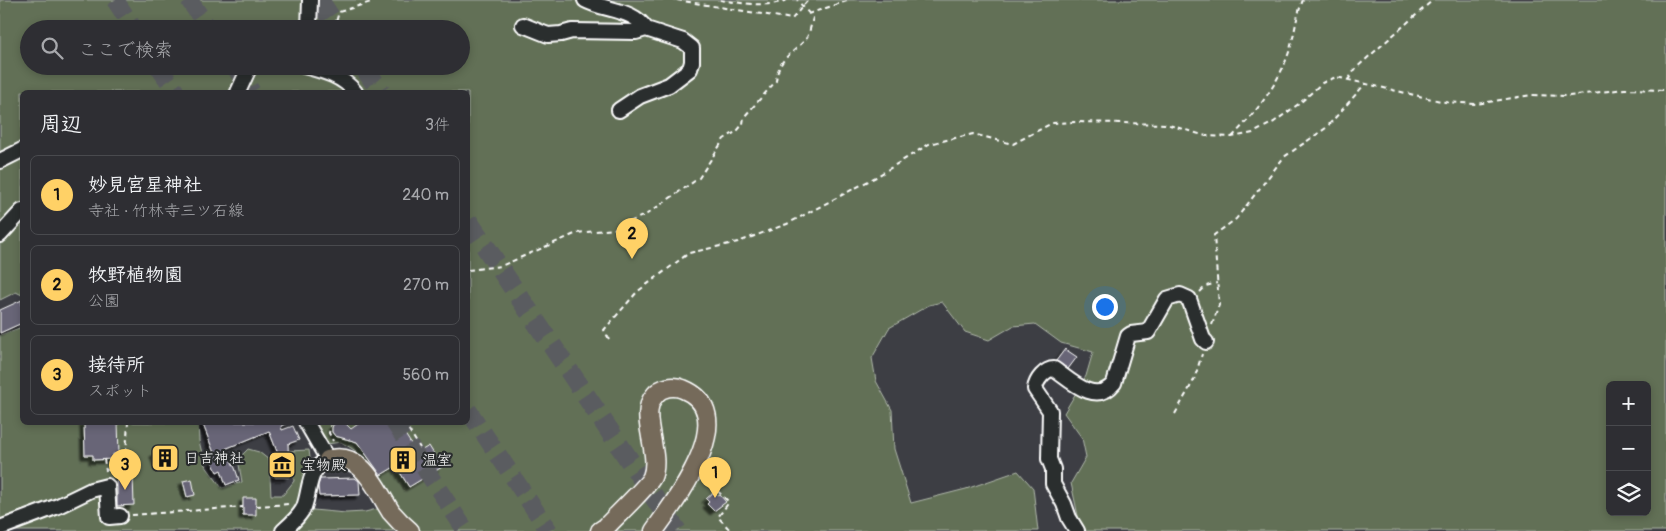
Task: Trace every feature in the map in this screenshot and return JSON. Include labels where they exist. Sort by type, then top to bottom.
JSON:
[{"type":"main road","points":[[600,531],[652,478],[655,460],[649,424],[649,408],[654,395],[659,391],[664,388],[679,387],[693,393],[701,400],[706,415],[708,431],[702,452],[680,493],[654,531]]},
{"type":"main road","points":[[328,460],[342,458],[360,466],[392,512],[410,531]]},
{"type":"street","points":[[309,20],[310,0]]},
{"type":"street","points":[[585,0],[610,10],[633,16],[646,29],[683,41],[692,48],[690,69],[669,85],[640,96],[619,110]]},
{"type":"street","points":[[523,25],[548,34],[561,34],[572,31],[636,32],[646,29]]},
{"type":"street","points":[[239,90],[246,75]]},
{"type":"street","points":[[332,75],[345,81],[353,90]]},
{"type":"street","points":[[0,161],[20,151]]},
{"type":"street","points":[[0,235],[20,213]]},
{"type":"street","points":[[1077,531],[1053,484],[1053,469],[1050,459],[1050,411],[1035,388],[1036,383],[1047,370],[1054,369],[1087,392],[1098,392],[1110,388],[1114,383],[1128,336],[1148,332],[1167,299],[1180,295],[1189,298],[1203,339],[1206,342]]},
{"type":"street","points":[[284,531],[298,516],[305,504],[312,474],[317,466],[328,460],[308,425]]},
{"type":"street","points":[[0,528],[58,506],[90,490],[107,486],[109,517],[120,516]]},
{"type":"path","points":[[337,20],[339,12],[371,2],[371,0]]},
{"type":"path","points":[[677,0],[792,19],[808,0]]},
{"type":"path","points":[[720,0],[778,4],[787,0]]},
{"type":"path","points":[[470,270],[501,266],[577,233],[614,229],[647,214],[699,178],[724,139],[737,131],[743,124],[744,117],[776,81],[782,63],[807,37],[813,18],[797,0]]},
{"type":"path","points":[[808,14],[850,0]]},
{"type":"path","points":[[1232,137],[1252,116],[1271,91],[1290,49],[1303,0]]},
{"type":"path","points":[[1348,80],[1356,68],[1433,0]]},
{"type":"path","points":[[609,339],[604,330],[637,292],[689,253],[738,242],[787,224],[876,177],[928,144],[973,134],[1012,144],[1052,123],[1077,122],[1166,124],[1206,136],[1232,137],[1253,133],[1274,122],[1300,103],[1322,83],[1336,77],[1445,102],[1476,104],[1531,95],[1569,96],[1625,89],[1666,90]]},
{"type":"path","points":[[1175,414],[1194,380],[1219,305],[1214,235],[1236,219],[1284,157],[1326,128],[1365,84]]},
{"type":"path","points":[[1190,302],[1196,301],[1202,289],[1217,283]]},
{"type":"path","points":[[106,470],[125,469],[128,425]]},
{"type":"path","points":[[406,425],[420,448]]},
{"type":"path","points":[[699,484],[706,480],[728,501],[718,517],[731,531]]},
{"type":"path","points":[[256,506],[305,504]]},
{"type":"path","points":[[120,516],[243,506]]},
{"type":"green space","points":[[0,0],[1666,0],[1666,531],[1084,531],[1080,525],[1071,483],[1086,457],[1082,438],[1064,413],[1086,376],[1093,352],[1061,343],[1035,324],[1013,326],[989,340],[965,332],[942,302],[929,305],[889,328],[872,358],[876,381],[892,410],[894,449],[911,503],[966,489],[1018,471],[1033,488],[1038,531],[0,531],[0,335],[20,328],[20,425],[198,425],[199,441],[205,465],[222,488],[242,482],[238,459],[248,449],[259,452],[269,460],[271,495],[283,495],[294,481],[289,451],[309,450],[310,458],[301,484],[313,510],[346,513],[365,512],[393,505],[356,451],[341,442],[327,444],[314,425],[470,425],[470,90],[20,90],[20,294],[16,292],[0,300]]},
{"type":"building","points":[[20,301],[20,324],[0,333],[0,310]]},
{"type":"building","points":[[1065,349],[1077,357],[1068,369],[1056,361]]},
{"type":"building","points":[[84,425],[118,425],[119,454],[113,454],[113,459],[93,460],[93,455],[85,455]]},
{"type":"building","points":[[203,425],[283,425],[281,426],[282,430],[293,426],[299,440],[288,444],[289,477],[275,477],[274,454],[278,454],[269,431],[225,449],[239,480],[226,485],[221,470],[217,472],[212,461],[216,458]]},
{"type":"building","name":"温室","points":[[333,425],[347,425],[351,429],[357,425],[389,425],[394,432],[401,428],[417,453],[429,446],[442,467],[409,487],[396,466],[381,475],[357,442],[335,436],[332,428]]},
{"type":"building","name":"日吉神社","points":[[164,448],[166,455],[170,453],[174,462],[159,468],[154,453]]},
{"type":"building","points":[[117,475],[133,475],[134,505],[117,506]]},
{"type":"building","points":[[355,478],[359,481],[360,495],[319,496],[318,486],[320,479]]},
{"type":"building","points":[[192,479],[195,495],[187,497],[183,481]]},
{"type":"building","points":[[714,492],[718,496],[720,495],[726,502],[714,511],[707,504],[709,502],[706,499]]},
{"type":"building","points":[[243,498],[256,498],[256,515],[243,515]]},
{"type":"tunnel","points":[[115,0],[128,20]]},
{"type":"tunnel","points":[[189,0],[203,20]]},
{"type":"tunnel","points":[[319,0],[332,20]]},
{"type":"tunnel","points":[[164,75],[175,90]]},
{"type":"tunnel","points":[[240,75],[251,90]]},
{"type":"tunnel","points":[[369,75],[380,90]]},
{"type":"tunnel","points":[[470,224],[677,531]]},
{"type":"tunnel","points":[[470,413],[549,531]]},
{"type":"tunnel","points":[[396,425],[466,531]]},
{"type":"place","name":"牧野植物園","points":[[632,259]]},
{"type":"place","name":"日吉神社","points":[[165,458]]},
{"type":"place","name":"温室","points":[[403,460]]},
{"type":"place","name":"宝物殿","points":[[282,465]]},
{"type":"place","name":"接待所","points":[[125,490]]},
{"type":"place","name":"妙見宮星神社","points":[[715,498]]}]
